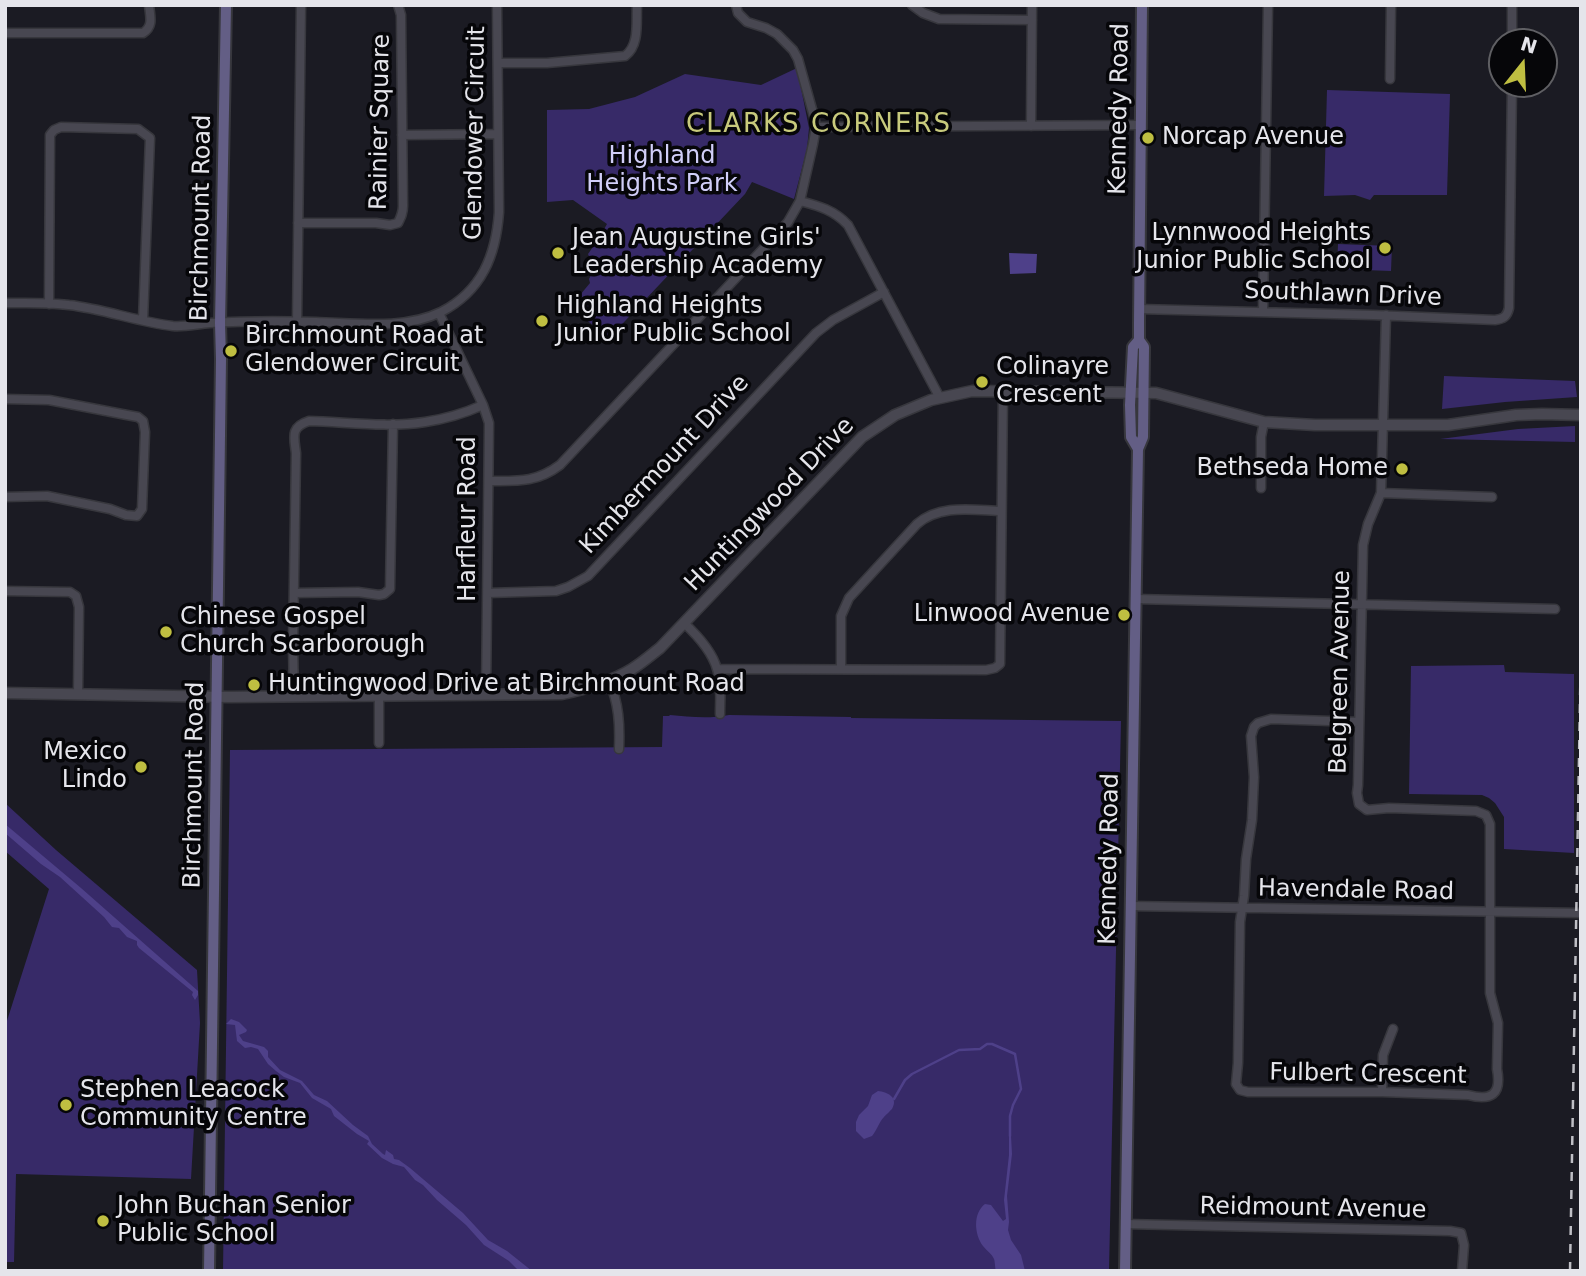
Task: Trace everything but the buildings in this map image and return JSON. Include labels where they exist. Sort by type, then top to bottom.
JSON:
[{"type":"main road","name":"Birchmount Road","points":[[209,1271],[226,5]]},
{"type":"main road","name":"Kennedy Road","points":[[1125,1271],[1138,449],[1143,437],[1144,392],[1144,347],[1139,340],[1142,5]]},
{"type":"main road","name":"Kennedy Road","points":[[1138,449],[1131,437],[1131,392],[1133,347],[1139,340]]},
{"type":"street","points":[[5,33],[143,33],[151,25],[149,5]]},
{"type":"street","points":[[297,322],[301,5]]},
{"type":"street","name":"Rainier Square","points":[[298,223],[390,225],[398,223],[403,213],[401,15],[398,5]]},
{"type":"street","name":"Glendower Circuit","points":[[5,303],[69,305],[175,326],[220,323],[390,323],[413,321],[439,313],[458,302],[485,270],[494,250],[498,231],[497,5]]},
{"type":"street","points":[[498,63],[547,63],[625,56],[632,51],[635,42],[637,5]]},
{"type":"street","points":[[489,481],[530,480],[550,473],[560,465],[779,232],[800,201],[816,127],[798,59],[777,34],[747,22],[738,13],[736,5]]},
{"type":"street","points":[[912,5],[939,19],[1032,20]]},
{"type":"street","points":[[1031,126],[1032,5]]},
{"type":"street","points":[[1263,312],[1268,5]]},
{"type":"street","points":[[1390,79],[1391,5]]},
{"type":"street","points":[[1512,5],[1512,28]]},
{"type":"street","name":"Southlawn Drive","points":[[1139,309],[1495,320],[1505,317],[1509,308],[1511,98]]},
{"type":"street","points":[[816,127],[1140,125]]},
{"type":"street","points":[[49,304],[50,135],[61,127],[138,129],[150,138],[144,320]]},
{"type":"street","points":[[402,135],[498,134]]},
{"type":"street","points":[[800,201],[831,211],[848,225],[940,398]]},
{"type":"street","name":"Kimbermount Drive","points":[[488,593],[556,591],[588,576],[816,333],[833,320],[884,292]]},
{"type":"street","name":"Harfleur Road","points":[[439,313],[483,405],[490,433],[486,695]]},
{"type":"street","name":"Belgreen Avenue","points":[[1386,315],[1381,493],[1364,536],[1357,793],[1359,804],[1372,810],[1389,808],[1476,811],[1486,816],[1491,826],[1490,912]]},
{"type":"street","name":"Huntingwood Drive","points":[[5,693],[216,696],[562,695],[587,689],[632,669],[660,648],[862,437],[895,415],[940,398],[972,391],[1156,393],[1264,422],[1315,425],[1448,425],[1542,414],[1581,415]]},
{"type":"street","points":[[718,669],[986,670],[1000,664],[1003,391]]},
{"type":"street","points":[[5,399],[49,400],[138,417],[143,421],[145,434],[142,509],[137,516],[47,496],[5,497]]},
{"type":"street","points":[[294,696],[295,431],[300,424],[309,421],[393,424],[426,422],[483,405]]},
{"type":"street","points":[[1261,488],[1261,437],[1264,422]]},
{"type":"street","points":[[294,593],[358,592],[379,595],[390,589],[393,424]]},
{"type":"street","points":[[1381,493],[1492,497]]},
{"type":"street","points":[[841,669],[841,615],[849,598],[917,524],[937,512],[1001,510]]},
{"type":"street","points":[[5,591],[70,592],[76,596],[79,607],[78,694]]},
{"type":"street","points":[[1136,599],[1555,609]]},
{"type":"street","points":[[684,623],[699,638],[718,669],[720,714]]},
{"type":"street","points":[[609,681],[615,695],[620,726],[619,749]]},
{"type":"street","points":[[379,695],[379,743]]},
{"type":"street","points":[[1242,909],[1247,845],[1252,820],[1254,777],[1251,736],[1254,727],[1271,719],[1359,722]]},
{"type":"street","name":"Havendale Road","points":[[1130,906],[1581,913]]},
{"type":"street","name":"Fulbert Crescent","points":[[1242,909],[1237,1088],[1248,1092],[1382,1092],[1468,1095],[1481,1098],[1496,1093],[1498,1083],[1498,1023],[1490,993],[1490,912]]},
{"type":"street","points":[[1382,1092],[1383,1055],[1393,1029]]},
{"type":"street","name":"Reidmount Avenue","points":[[1125,1224],[1450,1231],[1461,1233],[1464,1245],[1462,1271]]},
{"type":"green space","name":"Highland Heights Park","points":[[797,68],[809,128],[807,149],[794,199],[752,182],[745,194],[609,338],[570,307],[590,283],[594,269],[588,254],[597,241],[596,237],[599,238],[607,224],[573,200],[547,202],[547,110],[589,109],[635,97],[685,74],[761,85]]},
{"type":"green space","points":[[1327,90],[1450,94],[1447,195],[1374,195],[1370,200],[1355,195],[1324,196]]},
{"type":"green space","points":[[1338,244],[1392,246],[1391,271],[1337,269]]},
{"type":"green space","points":[[1444,376],[1575,381],[1577,397],[1442,409]]},
{"type":"green space","points":[[1575,426],[1575,442],[1440,439],[1518,429]]},
{"type":"green space","points":[[1504,665],[1505,672],[1574,674],[1574,853],[1504,849],[1504,817],[1495,803],[1482,795],[1409,794],[1411,666]]},
{"type":"green space","points":[[663,716],[1121,721],[1109,1271],[223,1271],[230,750],[662,747]]},
{"type":"green space","points":[[5,803],[197,970],[200,1023],[191,1179],[16,1174],[14,1262],[5,1262],[5,1027],[49,889],[5,851]]},
{"type":"shaded area","points":[[1009,253],[1037,254],[1036,273],[1010,274]]},
{"type":"shaded area","points":[[5,824],[198,991],[195,1000],[193,992],[139,948],[137,941],[127,937],[119,928],[112,927],[60,877],[5,833]]},
{"type":"shaded area","points":[[231,1019],[247,1030],[239,1035],[243,1041],[264,1047],[268,1051],[268,1057],[280,1070],[302,1081],[314,1095],[327,1101],[368,1136],[383,1154],[385,1155],[386,1150],[394,1159],[410,1168],[463,1213],[488,1240],[532,1271],[517,1269],[484,1245],[404,1167],[382,1158],[367,1144],[369,1141],[334,1116],[331,1109],[312,1098],[300,1083],[284,1077],[268,1064],[258,1049],[245,1048],[237,1041],[235,1025],[226,1024]]},
{"type":"shaded area","points":[[878,1091],[891,1096],[894,1105],[872,1136],[864,1139],[856,1131],[856,1122],[868,1106],[872,1095]]},
{"type":"shaded area","points":[[1009,1136],[1012,1154],[1007,1196],[1008,1230],[1021,1255],[1025,1271],[996,1271],[994,1259],[980,1241],[977,1230],[978,1213],[985,1204],[991,1205],[1003,1221],[1006,1219],[1004,1200]]},
{"type":"waterway","points":[[894,1099],[905,1080],[912,1074],[959,1050],[980,1049],[992,1044],[1015,1054],[1021,1089],[1010,1116],[1010,1136]]},
{"type":"railway","points":[[1570,1271],[1581,644]]},
{"type":"place","name":"Norcap Avenue","points":[[1148,138]]},
{"type":"place","name":"Lynnwood Heights Junior Public School","points":[[1385,248]]},
{"type":"place","name":"Jean Augustine Girls' Leadership Academy","points":[[558,253]]},
{"type":"place","name":"Highland Heights Junior Public School","points":[[542,321]]},
{"type":"place","name":"Birchmount Road at Glendower Circuit","points":[[231,351]]},
{"type":"place","name":"Colinayre Crescent","points":[[982,382]]},
{"type":"place","name":"Bethseda Home","points":[[1402,469]]},
{"type":"place","name":"Linwood Avenue","points":[[1124,615]]},
{"type":"place","name":"Chinese Gospel Church Scarborough","points":[[166,632]]},
{"type":"place","name":"Huntingwood Drive at Birchmount Road","points":[[254,685]]},
{"type":"place","name":"Mexico Lindo","points":[[141,767]]},
{"type":"place","name":"Stephen Leacock Community Centre","points":[[66,1105]]},
{"type":"place","name":"John Buchan Senior Public School","points":[[103,1221]]},
{"type":"district","name":"CLARKS CORNERS","points":[[819,125]]}]
